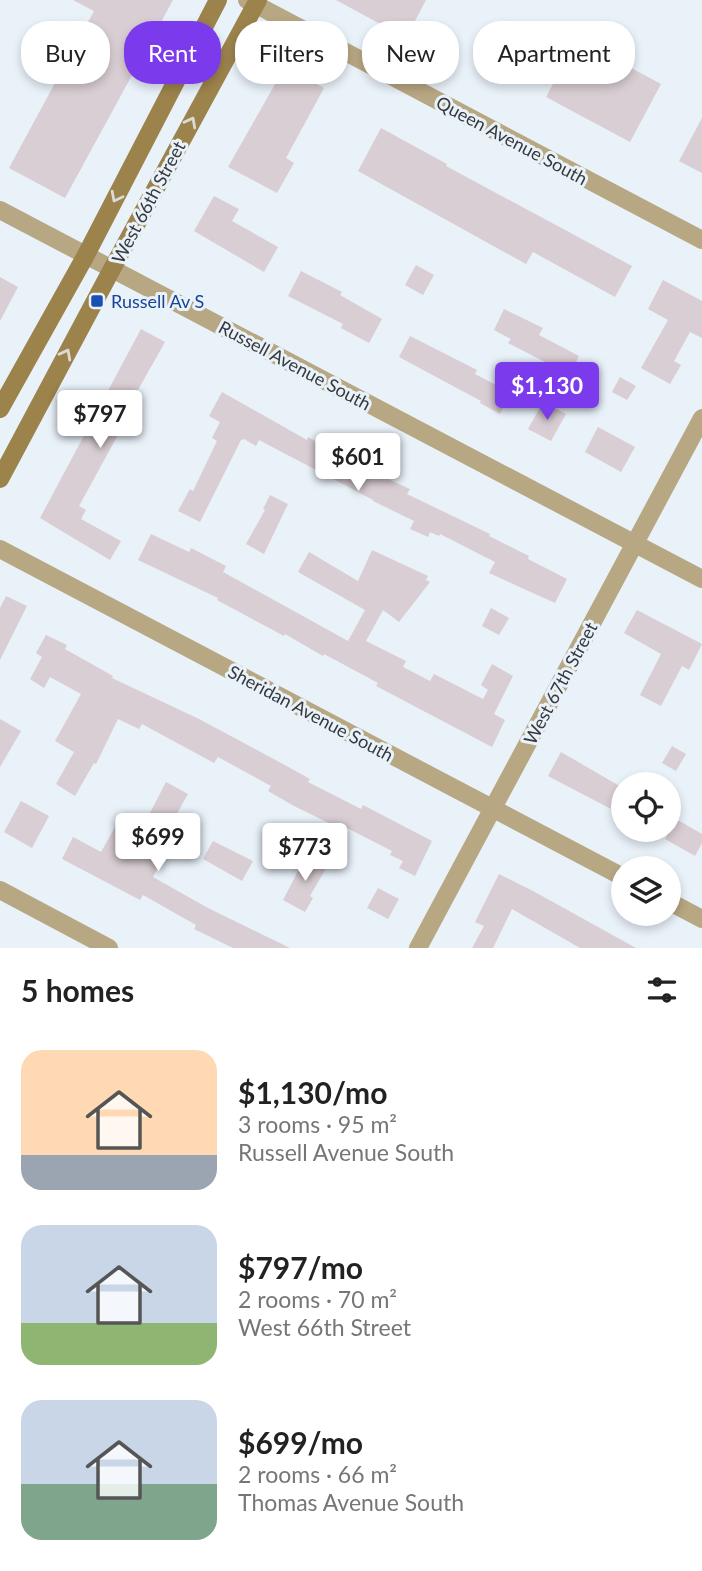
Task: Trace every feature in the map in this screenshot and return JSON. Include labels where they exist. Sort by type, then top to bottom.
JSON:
[{"type":"main road","name":"West 66th Street","points":[[0,409],[86,256],[218,0]]},
{"type":"main road","name":"West 66th Street","points":[[0,479],[254,2]]},
{"type":"street","name":"Queen Avenue South","points":[[254,2],[702,240]]},
{"type":"street","name":"Russell Avenue South","points":[[0,210],[702,579]]},
{"type":"street","name":"West 67th Street","points":[[418,948],[702,418]]},
{"type":"street","name":"Sheridan Avenue South","points":[[0,549],[611,871]]},
{"type":"street","points":[[0,890],[109,948]]},
{"type":"street","points":[[681,908],[702,919]]},
{"type":"building","points":[[73,0],[173,0],[162,21],[124,21],[124,84],[127,84],[65,198],[9,168],[54,84],[110,84],[110,21],[89,21],[94,11]]},
{"type":"building","points":[[336,0],[426,0],[415,21],[375,21]]},
{"type":"building","points":[[635,70],[661,84],[630,142],[546,97],[553,84],[635,84]]},
{"type":"building","points":[[275,84],[317,84],[324,88],[286,158],[294,163],[277,193],[228,167]]},
{"type":"building","points":[[702,118],[702,173],[679,161]]},
{"type":"building","points":[[381,128],[632,266],[615,297],[533,252],[526,264],[358,171]]},
{"type":"building","points":[[214,196],[239,209],[232,221],[278,247],[264,272],[194,231]]},
{"type":"building","points":[[416,265],[434,275],[423,295],[405,285]]},
{"type":"building","points":[[301,271],[342,292],[340,295],[382,319],[369,343],[341,328],[343,324],[288,296]]},
{"type":"building","points":[[0,277],[18,287],[0,321]]},
{"type":"building","points":[[663,280],[702,301],[702,338],[690,332],[674,361],[681,365],[670,384],[641,368],[668,320],[648,309]]},
{"type":"building","points":[[504,309],[543,328],[539,335],[579,356],[568,378],[547,367],[549,364],[508,343],[511,339],[494,330]]},
{"type":"building","points":[[141,329],[165,342],[121,420],[125,422],[79,506],[86,510],[81,519],[121,541],[110,560],[40,518]]},
{"type":"building","points":[[410,336],[477,370],[475,374],[511,393],[500,414],[399,357]]},
{"type":"building","points":[[620,377],[636,386],[627,400],[612,392]]},
{"type":"building","points":[[222,392],[307,440],[308,437],[345,458],[346,455],[379,472],[377,474],[410,489],[407,494],[490,534],[489,536],[529,556],[528,559],[567,579],[555,603],[489,573],[495,562],[440,534],[439,536],[430,532],[428,537],[410,529],[414,521],[259,440],[256,446],[241,440],[200,522],[178,511],[190,489],[193,491],[217,441],[212,438],[220,422],[209,416]]},
{"type":"building","points":[[543,402],[566,414],[551,441],[528,429]]},
{"type":"building","points":[[598,427],[635,447],[621,472],[585,452]]},
{"type":"building","points":[[270,495],[288,504],[264,554],[246,544],[265,510],[263,509]]},
{"type":"building","points":[[151,534],[189,552],[191,548],[226,566],[223,572],[348,641],[365,610],[298,572],[309,552],[358,581],[372,550],[428,576],[426,580],[430,582],[399,622],[383,610],[366,641],[406,661],[403,667],[430,681],[434,674],[483,699],[488,690],[481,685],[492,664],[513,676],[494,714],[505,720],[492,747],[376,686],[378,683],[324,654],[323,656],[217,600],[218,598],[138,560]]},
{"type":"building","points":[[6,596],[27,606],[0,660],[0,608]]},
{"type":"building","points":[[491,608],[509,618],[499,635],[482,626]]},
{"type":"building","points":[[637,610],[702,644],[689,670],[682,666],[661,706],[640,695],[661,654],[624,633]]},
{"type":"building","points":[[46,635],[67,645],[65,649],[113,676],[112,678],[199,719],[310,779],[308,782],[361,809],[363,805],[432,841],[415,876],[399,868],[403,861],[390,855],[392,851],[345,827],[343,830],[294,806],[268,791],[271,786],[218,757],[214,763],[142,724],[139,729],[118,719],[96,764],[94,763],[75,796],[56,784],[74,752],[55,741],[81,694],[50,677],[44,688],[30,679],[42,657],[36,653]]},
{"type":"building","points":[[0,719],[21,731],[0,767]]},
{"type":"building","points":[[672,746],[686,754],[676,771],[662,763]]},
{"type":"building","points":[[561,752],[611,781],[611,809],[548,776]]},
{"type":"building","points":[[166,782],[188,794],[151,860],[160,864],[153,877],[208,908],[290,948],[233,948],[194,929],[196,925],[143,895],[140,900],[62,859],[73,837],[101,852],[118,822],[139,834]]},
{"type":"building","points":[[21,801],[49,816],[32,848],[4,832]]},
{"type":"building","points":[[681,822],[702,834],[702,843],[695,856],[670,842],[681,842]]},
{"type":"building","points":[[213,841],[253,861],[242,881],[203,859]]},
{"type":"building","points":[[307,854],[328,865],[310,896],[313,898],[305,912],[283,900]]},
{"type":"building","points":[[499,874],[636,948],[580,948],[512,909],[493,948],[472,948],[484,926],[475,922]]},
{"type":"building","points":[[378,888],[399,899],[388,919],[367,908]]},
{"type":"place","name":"Russell Av S","points":[[97,301]]}]
